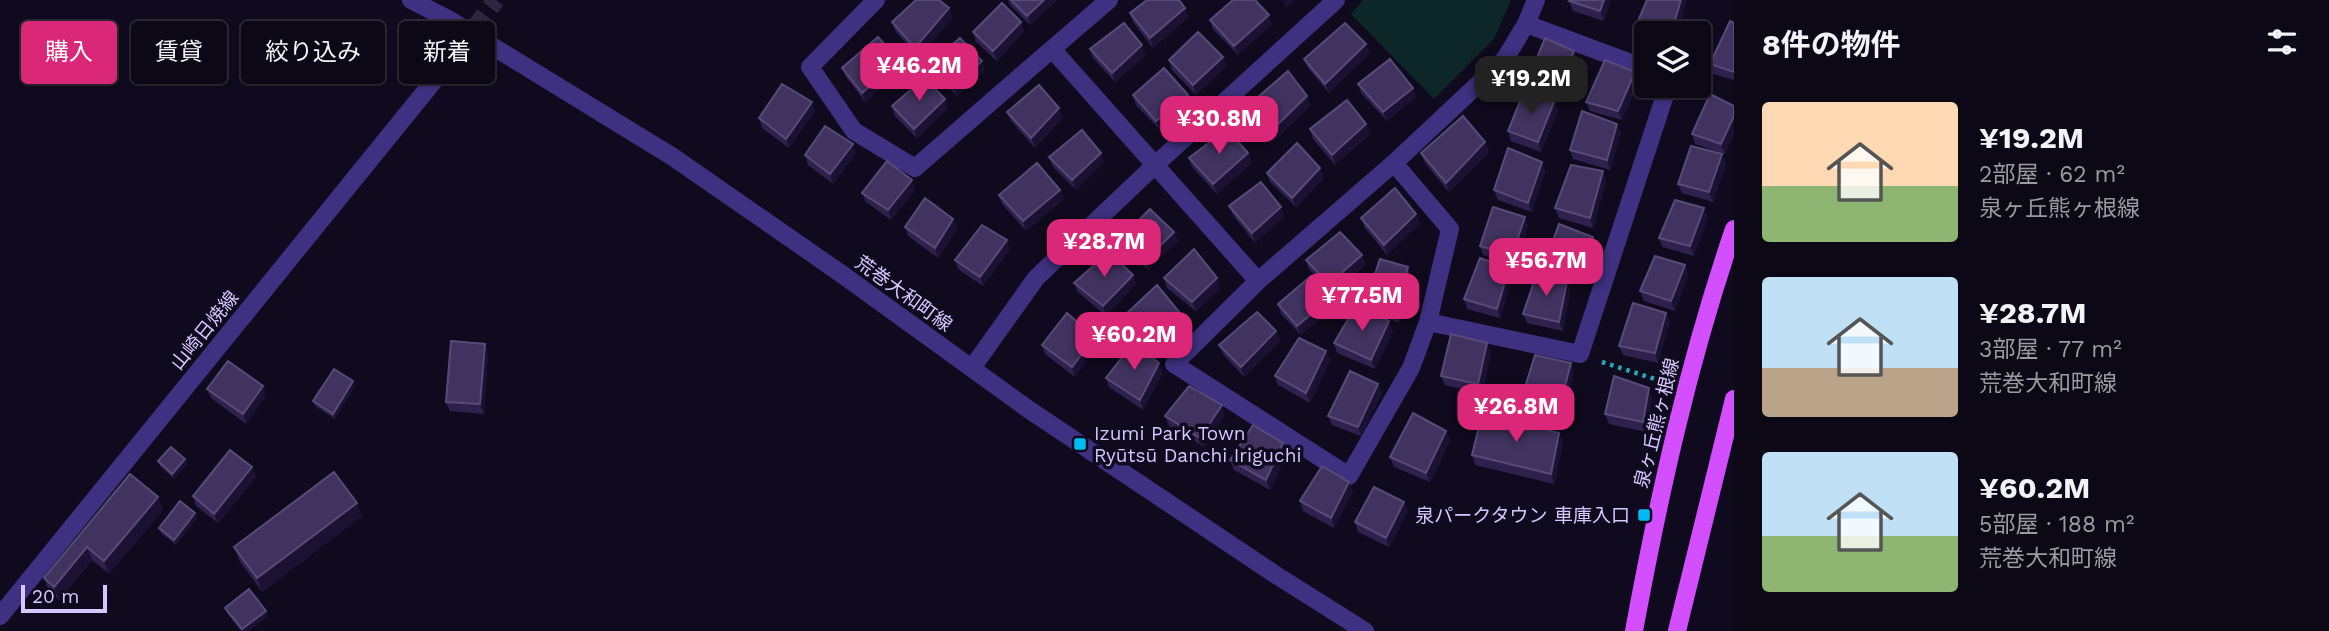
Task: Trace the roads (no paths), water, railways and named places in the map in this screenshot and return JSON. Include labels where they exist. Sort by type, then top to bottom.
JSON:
[{"type":"main road","name":"泉ヶ丘熊ヶ根線","points":[[1634,631],[1670,447],[1694,357],[1734,229]]},
{"type":"main road","points":[[1677,631],[1734,399]]},
{"type":"street","name":"荒巻大和町線","points":[[411,0],[448,19],[673,157],[844,275],[1028,409],[1276,575],[1365,631]]},
{"type":"street","points":[[876,0],[810,67],[854,131],[915,168],[1109,0]]},
{"type":"street","points":[[972,368],[1037,278],[1154,165],[1336,0]]},
{"type":"street","points":[[1394,163],[1450,229],[1428,322],[1411,368],[1349,476],[1174,364],[1258,281],[1394,163],[1505,59],[1526,24],[1536,0]]},
{"type":"street","points":[[1526,24],[1634,64]]},
{"type":"street","points":[[1052,49],[1258,281]]},
{"type":"street","name":"山崎日焼線","points":[[0,615],[431,84]]},
{"type":"street","points":[[1428,322],[1580,354],[1664,98]]},
{"type":"tunnel","points":[[480,21],[496,0]]},
{"type":"place","name":"Izumi Park Town Ryūtsū Danchi Iriguchi","points":[[1080,444]]},
{"type":"place","name":"泉パークタウン 車庫入口","points":[[1644,515]]}]
